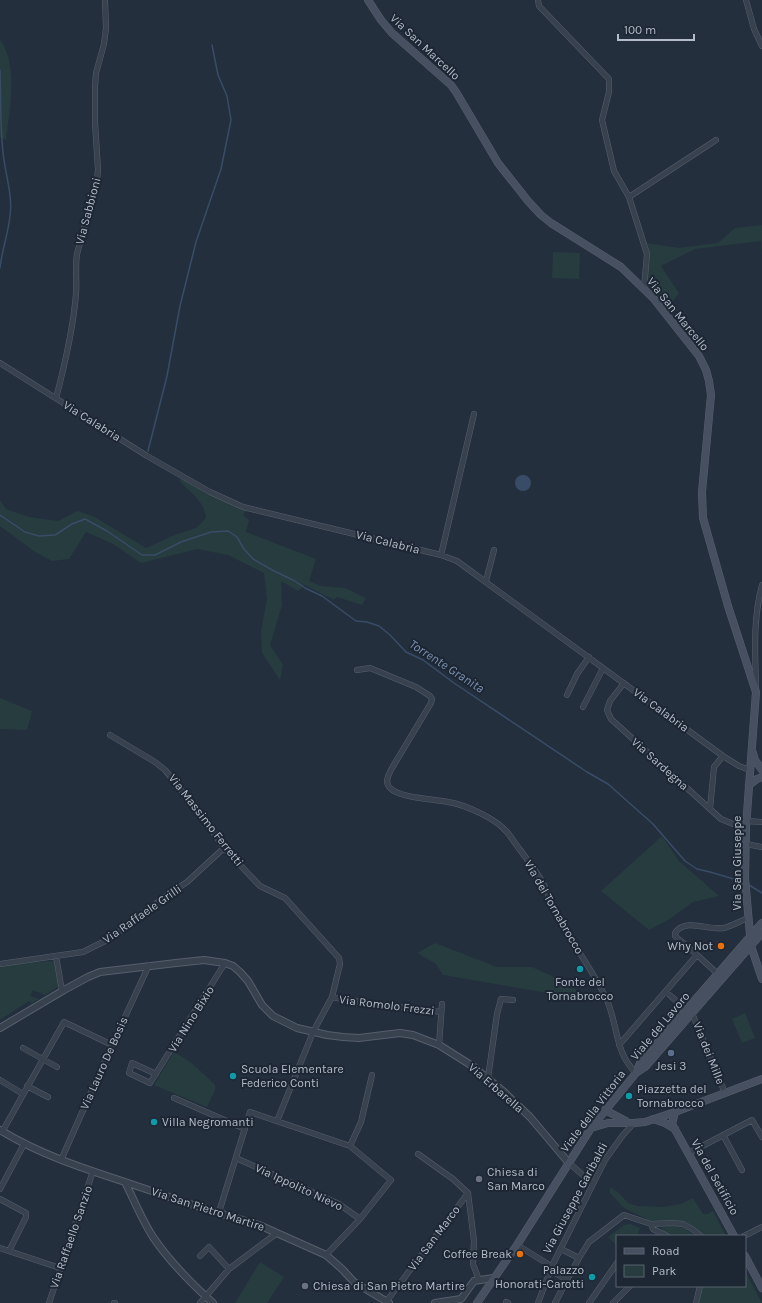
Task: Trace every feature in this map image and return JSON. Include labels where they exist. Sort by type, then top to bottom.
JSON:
[{"type":"main road","name":"Via San Marcello","points":[[368,0],[381,20],[392,33],[456,92],[498,163],[528,201],[550,223],[621,267],[644,288],[699,356],[706,370],[710,382],[711,395],[702,492],[703,518],[716,568],[756,692],[750,770]]},
{"type":"main road","points":[[752,749],[755,760],[762,770]]},
{"type":"main road","points":[[750,770],[762,770]]},
{"type":"main road","name":"Via San Giuseppe","points":[[750,770],[745,878],[751,946],[762,979]]},
{"type":"main road","points":[[749,785],[756,779],[762,777]]},
{"type":"main road","name":"Viale del Lavoro","points":[[636,1073],[645,1067],[718,974],[762,923]]},
{"type":"main road","name":"Viale del Lavoro","points":[[689,1011],[762,933]]},
{"type":"main road","name":"Viale della Vittoria","points":[[477,1303],[517,1244],[591,1128],[636,1073]]},
{"type":"main road","name":"Via Giuseppe Garibaldi","points":[[634,1124],[674,1112],[762,1079]]},
{"type":"main road","points":[[605,1110],[634,1124]]},
{"type":"main road","name":"Via del Setificio","points":[[674,1112],[672,1124],[690,1153],[733,1235]]},
{"type":"main road","points":[[653,1119],[665,1123],[675,1129]]},
{"type":"main road","points":[[591,1128],[608,1123],[634,1124]]},
{"type":"main road","points":[[746,1258],[762,1288]]},
{"type":"street","name":"Via Sabbioni","points":[[56,398],[69,348],[76,291],[76,254],[97,180],[98,170],[94,122],[95,87],[96,73],[104,44],[106,28],[105,0]]},
{"type":"street","points":[[538,0],[539,6],[609,79],[609,92],[602,120],[614,171],[629,197],[647,254],[644,288]]},
{"type":"street","points":[[746,0],[754,29],[762,46]]},
{"type":"street","points":[[629,197],[716,140]]},
{"type":"street","name":"Via Calabria","points":[[0,363],[147,456],[210,492],[235,504],[441,555],[457,561],[723,756],[739,766],[750,770]]},
{"type":"street","points":[[441,555],[474,414]]},
{"type":"street","points":[[486,581],[494,550]]},
{"type":"street","points":[[756,692],[756,619],[758,599],[762,584]]},
{"type":"street","points":[[746,662],[755,651]]},
{"type":"street","points":[[567,695],[577,674],[589,657]]},
{"type":"street","name":"Via del Tornabrocco","points":[[357,670],[370,668],[428,693],[432,699],[387,779],[390,789],[412,796],[450,802],[464,806],[494,821],[507,832],[537,873],[558,918],[589,966],[609,1005],[619,1045],[627,1064],[636,1073]]},
{"type":"street","points":[[583,707],[603,668]]},
{"type":"street","name":"Via Sardegna","points":[[624,683],[610,701],[607,710],[611,719],[721,819],[738,826],[762,822]]},
{"type":"street","name":"Via Massimo Ferretti","points":[[110,735],[155,762],[165,770],[202,816],[224,848],[260,886],[285,898],[339,958],[340,964],[332,997],[313,1032],[277,1121]]},
{"type":"street","points":[[710,810],[714,768],[723,756]]},
{"type":"street","points":[[746,844],[762,847]]},
{"type":"street","name":"Via Raffaele Grilli","points":[[0,964],[83,952],[111,938],[187,882],[224,848]]},
{"type":"street","points":[[718,974],[675,936],[675,933],[678,929],[695,925],[712,928],[724,928],[748,918]]},
{"type":"street","points":[[619,1045],[697,955]]},
{"type":"street","points":[[56,956],[62,991]]},
{"type":"street","points":[[0,1028],[62,991],[100,972],[204,960],[225,962]]},
{"type":"street","name":"Via Erbarella","points":[[225,962],[240,972],[248,981],[262,1005],[273,1016],[297,1028],[338,1036],[360,1038],[400,1033],[413,1035],[439,1045],[474,1067],[488,1078],[530,1117],[568,1162]]},
{"type":"street","name":"Via Nino Bixio","points":[[156,1074],[225,962]]},
{"type":"street","name":"Via Lauro De Bosis","points":[[61,1160],[149,966]]},
{"type":"street","points":[[666,992],[689,1011]]},
{"type":"street","name":"Via Romolo Frezzi","points":[[332,997],[357,1002],[441,1012]]},
{"type":"street","points":[[488,1078],[497,1014],[501,999],[513,1000]]},
{"type":"street","name":"Via Romolo Frezzi","points":[[439,1045],[442,1004]]},
{"type":"street","name":"Via dei Mille","points":[[689,1011],[725,1093]]},
{"type":"street","points":[[1,1131],[64,1022],[112,1045]]},
{"type":"street","points":[[23,1048],[56,1067]]},
{"type":"street","points":[[132,1063],[156,1074],[150,1083],[129,1073],[132,1063]]},
{"type":"street","points":[[350,1146],[361,1122],[372,1075]]},
{"type":"street","points":[[0,1080],[23,1094]]},
{"type":"street","points":[[27,1086],[48,1098]]},
{"type":"street","points":[[174,1098],[245,1129]]},
{"type":"street","points":[[218,1212],[250,1112],[350,1146],[391,1180],[360,1219],[326,1256]]},
{"type":"street","points":[[690,1153],[752,1120],[762,1137]]},
{"type":"street","points":[[622,1123],[626,1131]]},
{"type":"street","name":"Via Giuseppe Garibaldi","points":[[538,1303],[549,1267],[560,1249],[605,1160],[626,1131],[634,1124]]},
{"type":"street","name":"Via San Pietro Martire","points":[[1,1131],[24,1144],[93,1172],[259,1224],[326,1256],[342,1269],[354,1282],[388,1302]]},
{"type":"street","points":[[724,1135],[742,1170]]},
{"type":"street","points":[[0,1189],[24,1144]]},
{"type":"street","points":[[418,1154],[453,1179],[468,1193],[474,1241],[473,1264],[479,1280]]},
{"type":"street","name":"Via Ippolito Nievo","points":[[236,1158],[339,1204],[360,1219]]},
{"type":"street","points":[[568,1162],[593,1184]]},
{"type":"street","name":"Via Raffaello Sanzio","points":[[49,1303],[93,1172]]},
{"type":"street","points":[[125,1182],[153,1237],[174,1263],[213,1303]]},
{"type":"street","name":"Via San Marco","points":[[388,1302],[468,1193]]},
{"type":"street","points":[[0,1199],[26,1213],[26,1217],[9,1251]]},
{"type":"street","points":[[555,1303],[579,1258],[590,1242],[624,1215],[651,1224],[683,1224],[700,1235]]},
{"type":"street","points":[[651,1224],[652,1230],[664,1235]]},
{"type":"street","points":[[746,1235],[762,1227]]},
{"type":"street","points":[[200,1303],[229,1270],[278,1233]]},
{"type":"street","points":[[517,1244],[567,1280]]},
{"type":"street","points":[[200,1256],[209,1247],[229,1270]]},
{"type":"street","points":[[0,1248],[60,1268]]},
{"type":"street","points":[[560,1249],[579,1258]]},
{"type":"street","points":[[589,1303],[616,1264]]},
{"type":"street","points":[[436,1303],[461,1299],[474,1281],[493,1278]]},
{"type":"street","points":[[613,1303],[629,1287]]},
{"type":"street","points":[[696,1303],[700,1287]]},
{"type":"green space","points":[[0,40],[6,50],[11,75],[6,140],[0,137]]},
{"type":"green space","points":[[762,225],[762,257],[761,241],[695,249],[661,266],[679,293],[668,307],[646,286],[649,254],[647,243],[679,248],[718,243],[735,228]]},
{"type":"green space","points":[[553,252],[580,253],[579,279],[552,278]]},
{"type":"green space","points":[[181,478],[206,493],[246,511],[243,515],[249,520],[246,532],[316,559],[309,581],[321,586],[345,588],[366,598],[362,605],[337,597],[334,600],[305,585],[298,591],[281,581],[282,605],[270,645],[283,665],[280,680],[262,653],[261,631],[267,599],[264,573],[228,555],[197,549],[141,563],[113,544],[86,532],[69,559],[52,561],[35,552],[0,526],[0,500],[6,509],[29,517],[58,521],[77,511],[93,516],[146,548],[177,534],[196,528],[206,518],[203,507],[193,494],[180,482]]},
{"type":"green space","points":[[0,698],[32,711],[27,730],[0,729]]},
{"type":"green space","points":[[662,836],[679,861],[719,896],[693,902],[668,920],[649,930],[601,891]]},
{"type":"green space","points":[[435,943],[497,967],[532,967],[571,985],[582,995],[577,998],[443,975],[436,964],[417,953]]},
{"type":"green space","points":[[55,961],[59,983],[58,987],[45,995],[33,990],[30,996],[39,999],[32,1003],[29,1001],[0,1020],[0,964]]},
{"type":"green space","points":[[745,1013],[755,1038],[742,1043],[732,1019]]},
{"type":"green space","points":[[174,1052],[201,1071],[215,1085],[215,1090],[207,1107],[154,1085]]},
{"type":"green space","points":[[610,1187],[618,1192],[628,1203],[637,1206],[663,1207],[681,1204],[693,1198],[703,1214],[708,1214],[713,1211],[725,1235],[704,1235],[685,1222],[672,1220],[651,1221],[624,1208],[610,1193]]},
{"type":"green space","points":[[630,1224],[640,1228],[637,1235],[616,1235],[616,1245],[608,1237],[624,1225]]},
{"type":"green space","points":[[669,1226],[684,1228],[694,1235],[671,1235],[661,1231],[662,1227]]},
{"type":"green space","points":[[260,1262],[284,1277],[267,1303],[235,1303]]},
{"type":"green space","points":[[746,1273],[762,1303],[698,1303],[702,1287],[746,1287]]},
{"type":"water","points":[[523,475],[530,480],[531,483],[526,490],[523,491],[516,486],[515,483],[520,476]]},
{"type":"waterway","points":[[148,451],[167,376],[180,306],[196,242],[221,169],[231,120],[227,96],[218,75],[212,45]]},
{"type":"waterway","points":[[0,70],[2,142],[11,208],[0,268]]},
{"type":"waterway","name":"Torrente Granita","points":[[0,515],[25,532],[39,536],[55,535],[72,524],[85,519],[107,531],[142,555],[155,555],[181,542],[211,532],[228,531],[237,537],[244,549],[253,559],[322,596],[356,621],[367,622],[379,626],[406,652],[423,660],[454,683],[587,772],[608,784],[653,824],[685,861],[697,869],[744,882]]},
{"type":"waterway","name":"Torrente Granita","points":[[749,885],[762,893]]},
{"type":"place","name":"Why Not","points":[[721,946]]},
{"type":"place","name":"Fonte del Tornabrocco","points":[[580,969]]},
{"type":"place","name":"Jesi 3","points":[[671,1053]]},
{"type":"place","name":"Scuola Elementare Federico Conti","points":[[233,1076]]},
{"type":"place","name":"Piazzetta del Tornabrocco","points":[[629,1096]]},
{"type":"place","name":"Villa Negromanti","points":[[154,1122]]},
{"type":"place","name":"Chiesa di San Marco","points":[[479,1179]]},
{"type":"place","name":"Coffee Break","points":[[520,1254]]},
{"type":"place","name":"Palazzo Honorati-Carotti","points":[[592,1277]]},
{"type":"place","name":"Chiesa di San Pietro Martire","points":[[305,1286]]}]
